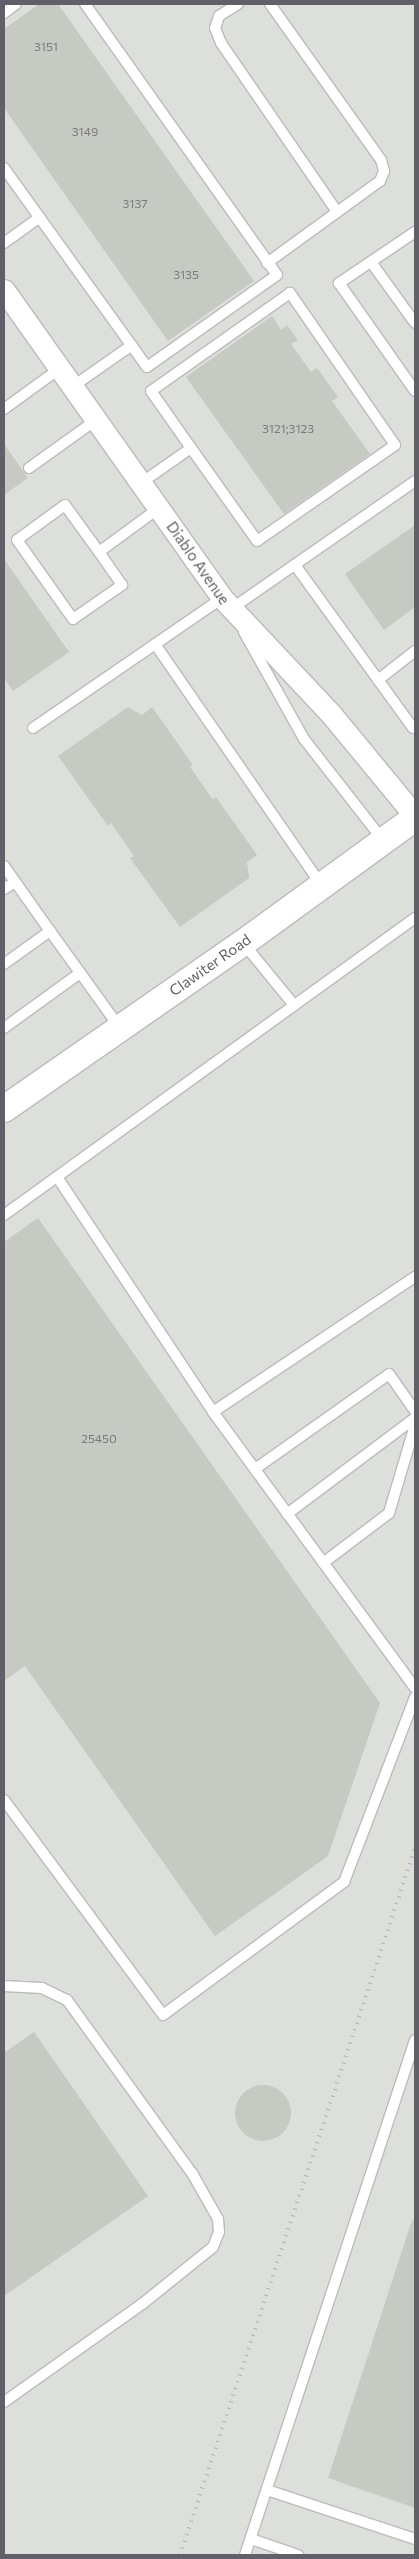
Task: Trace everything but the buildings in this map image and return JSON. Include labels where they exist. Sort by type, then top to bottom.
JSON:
[{"type":"street","name":"Diablo Avenue","points":[[5,295],[226,603],[331,714],[415,817]]},
{"type":"street","name":"Clawiter Road","points":[[4,1110],[243,943],[415,817]]},
{"type":"lane","points":[[4,13],[16,4]]},
{"type":"lane","points":[[4,168],[147,367],[277,275],[85,4]]},
{"type":"lane","points":[[238,4],[219,16],[214,28],[222,43],[337,212]]},
{"type":"lane","points":[[268,263],[380,182],[384,171],[381,160],[270,4]]},
{"type":"lane","points":[[4,243],[40,218]]},
{"type":"lane","points":[[414,235],[339,283],[415,391]]},
{"type":"lane","points":[[371,262],[415,323]]},
{"type":"lane","points":[[290,293],[395,446],[257,541],[191,448],[151,391],[290,293]]},
{"type":"lane","points":[[72,387],[132,345]]},
{"type":"lane","points":[[4,409],[59,368]]},
{"type":"lane","points":[[29,468],[96,420]]},
{"type":"lane","points":[[141,483],[191,448]]},
{"type":"lane","points":[[33,728],[155,644],[295,565],[415,481]]},
{"type":"lane","points":[[65,505],[99,552],[122,585],[73,619],[17,540],[65,505]]},
{"type":"lane","points":[[99,552],[159,508]]},
{"type":"lane","points":[[295,565],[413,728],[415,726]]},
{"type":"lane","points":[[226,603],[304,739],[383,840]]},
{"type":"lane","points":[[155,644],[321,885]]},
{"type":"lane","points":[[378,680],[415,651]]},
{"type":"lane","points":[[4,866],[120,1028]]},
{"type":"lane","points":[[4,889],[15,882]]},
{"type":"lane","points":[[4,1215],[415,918]]},
{"type":"lane","points":[[4,964],[50,932]]},
{"type":"lane","points":[[243,943],[294,1005]]},
{"type":"lane","points":[[4,1028],[80,974]]},
{"type":"lane","points":[[57,1176],[213,1412],[415,1688]]},
{"type":"lane","points":[[213,1412],[415,1276]]},
{"type":"lane","points":[[255,1469],[389,1374],[415,1411]]},
{"type":"lane","points":[[287,1514],[415,1418]]},
{"type":"lane","points":[[323,1563],[389,1513],[415,1425]]},
{"type":"lane","points":[[4,1800],[163,2015],[344,1882],[415,1697]]},
{"type":"lane","points":[[4,1986],[42,1988],[67,2000],[192,2174],[218,2220],[219,2232],[213,2247],[142,2304],[4,2402]]},
{"type":"lane","points":[[245,2555],[415,2040]]},
{"type":"lane","points":[[267,2490],[415,2539]]},
{"type":"lane","points":[[251,2539],[298,2555]]},
{"type":"shaded area","points":[[4,4],[415,4],[415,2555],[4,2555]]},
{"type":"railway","points":[[180,2555],[415,1848]]}]
